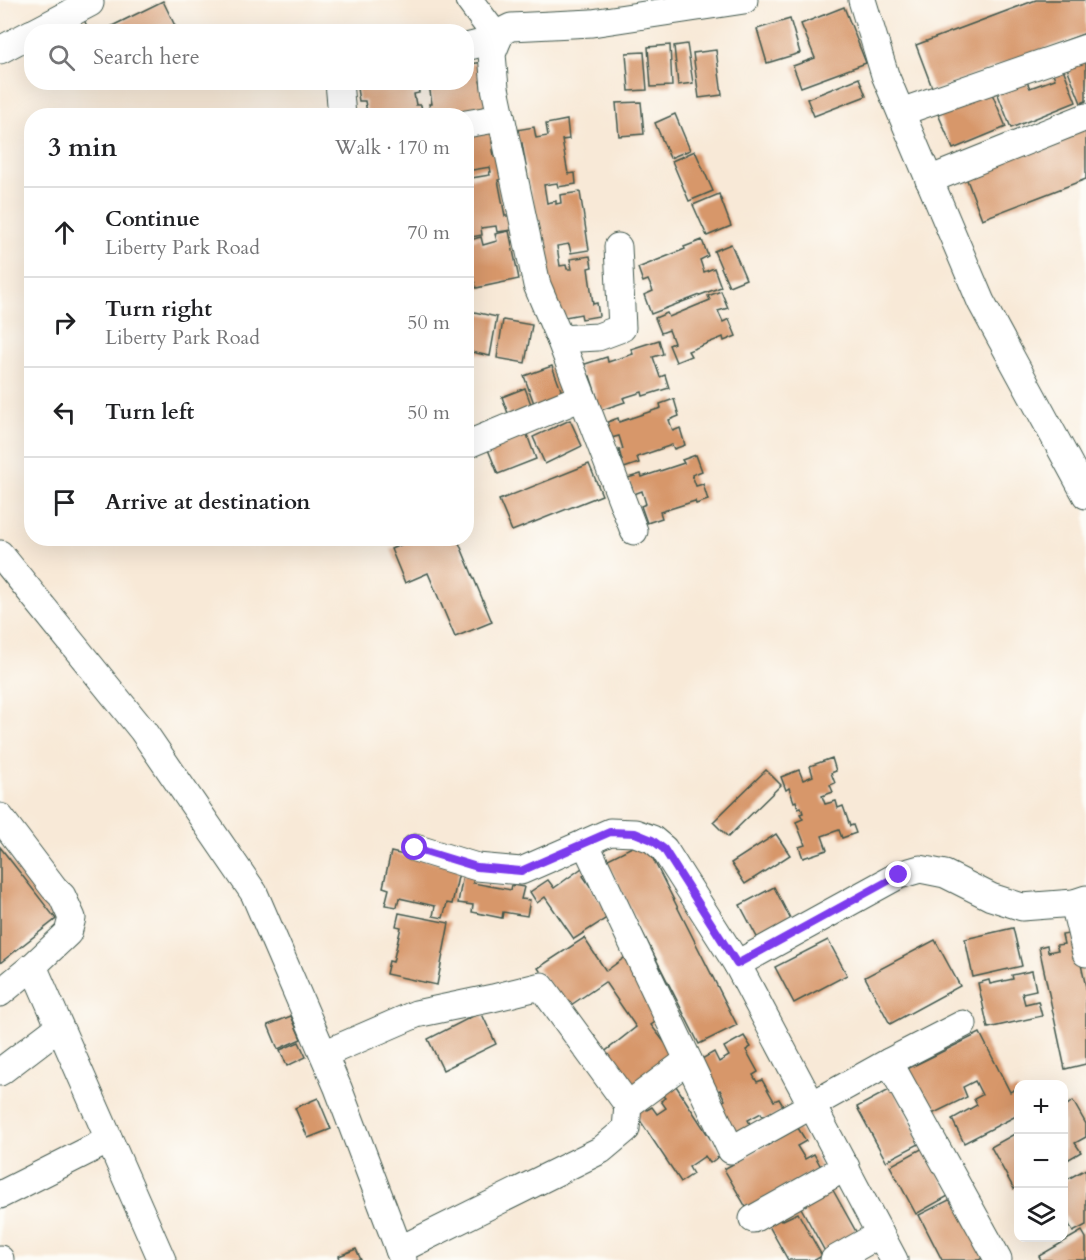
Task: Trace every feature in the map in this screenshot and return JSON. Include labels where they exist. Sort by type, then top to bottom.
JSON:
[{"type":"street","points":[[469,0],[498,39]]},
{"type":"street","points":[[634,531],[537,285],[495,88],[492,54],[501,32],[511,27],[592,22],[744,0]]},
{"type":"street","points":[[862,0],[885,75],[981,302],[1086,495]]},
{"type":"street","points":[[48,24],[92,1]]},
{"type":"street","points":[[0,50],[24,37]]},
{"type":"street","points":[[474,45],[498,39]]},
{"type":"street","points":[[901,112],[1086,48]]},
{"type":"street","points":[[340,90],[341,108]]},
{"type":"street","points":[[929,180],[1086,117]]},
{"type":"street","points":[[474,123],[501,118]]},
{"type":"street","points":[[560,339],[598,337],[622,328],[618,247]]},
{"type":"street","points":[[474,442],[582,397]]},
{"type":"street","points":[[0,554],[143,731],[254,892],[338,1088],[401,1255],[601,1150],[626,1129],[628,1105],[541,986],[416,1014],[324,1054]]},
{"type":"street","points":[[0,817],[62,896],[72,918],[68,933],[0,993]]},
{"type":"street","points":[[415,848],[477,867],[521,871],[610,832],[635,833],[652,840],[664,849],[737,964],[894,1260]]},
{"type":"street","points":[[585,843],[731,1150],[889,1062],[963,1024]]},
{"type":"street","points":[[737,964],[899,875],[920,869],[945,874],[991,897],[1022,907],[1080,901],[1086,953]]},
{"type":"street","points":[[33,966],[162,1260]]},
{"type":"street","points":[[0,1072],[59,1027]]},
{"type":"street","points":[[628,1105],[688,1060]]},
{"type":"street","points":[[889,1062],[997,1260]]},
{"type":"street","points":[[0,1195],[109,1140]]},
{"type":"street","points":[[753,1219],[846,1167]]},
{"type":"street","points":[[834,1260],[880,1234]]},
{"type":"building","points":[[1036,0],[1086,0],[1086,33],[933,90],[916,45]]},
{"type":"building","points":[[163,1],[174,24],[116,24]]},
{"type":"building","points":[[844,7],[866,63],[801,87],[793,66],[815,58],[801,24]]},
{"type":"building","points":[[83,18],[86,24],[71,24]]},
{"type":"building","points":[[790,19],[800,53],[767,63],[757,29]]},
{"type":"building","points":[[687,44],[693,83],[678,85],[674,46]]},
{"type":"building","points":[[670,45],[672,86],[651,87],[648,47]]},
{"type":"building","points":[[716,50],[722,95],[699,98],[693,53]]},
{"type":"building","points":[[644,52],[647,90],[629,91],[626,53]]},
{"type":"building","points":[[1086,61],[1086,101],[1081,103],[1067,68]]},
{"type":"building","points":[[484,62],[487,79],[480,81],[483,95],[489,94],[492,110],[430,108],[429,104],[432,104],[430,90],[474,90],[474,63]]},
{"type":"building","points":[[1062,66],[1076,102],[1011,128],[997,92],[1026,80],[1030,88],[1055,79],[1052,70]]},
{"type":"building","points":[[859,78],[866,96],[814,116],[807,99]]},
{"type":"building","points":[[357,90],[419,90],[419,93],[414,94],[416,105],[421,105],[422,108],[366,108],[365,101],[359,101]]},
{"type":"building","points":[[991,91],[1006,127],[953,149],[938,114]]},
{"type":"building","points":[[641,102],[644,134],[619,136],[616,103]]},
{"type":"building","points":[[675,114],[690,150],[670,158],[655,123]]},
{"type":"building","points":[[567,120],[569,139],[562,140],[568,174],[575,173],[576,184],[558,187],[557,183],[544,185],[547,203],[556,201],[556,204],[561,203],[560,195],[580,192],[589,250],[571,253],[569,244],[557,246],[560,266],[566,265],[567,269],[572,269],[570,259],[590,256],[592,267],[588,268],[593,304],[597,303],[599,316],[582,319],[581,314],[565,317],[557,322],[522,143],[519,144],[516,130],[534,127],[536,138],[548,136],[546,124]]},
{"type":"building","points":[[495,123],[498,141],[492,142],[494,157],[501,156],[503,179],[498,180],[505,216],[510,216],[512,230],[497,232],[496,226],[481,228],[482,235],[474,236],[474,178],[490,175],[489,172],[491,172],[490,167],[474,170],[474,130]]},
{"type":"building","points":[[1086,126],[1086,179],[982,219],[964,172]]},
{"type":"building","points":[[695,151],[713,191],[689,201],[672,161]]},
{"type":"building","points":[[719,194],[731,226],[707,236],[693,205]]},
{"type":"building","points":[[509,231],[519,279],[476,288],[474,239],[481,237],[483,245],[497,241],[495,234]]},
{"type":"building","points":[[702,240],[708,256],[700,260],[704,272],[714,268],[721,287],[651,314],[644,295],[653,291],[648,280],[643,282],[638,268]]},
{"type":"building","points":[[731,244],[746,279],[729,286],[714,251]]},
{"type":"building","points":[[721,291],[728,308],[718,311],[723,322],[729,319],[736,336],[724,341],[723,337],[688,351],[691,356],[676,362],[669,345],[674,343],[669,330],[661,333],[655,318],[667,313],[669,317],[710,300],[708,296]]},
{"type":"building","points":[[474,312],[497,317],[490,356],[474,353]]},
{"type":"building","points":[[503,320],[532,325],[525,363],[497,358]]},
{"type":"building","points":[[659,340],[663,354],[653,357],[660,377],[665,375],[669,388],[643,396],[642,392],[623,398],[625,402],[598,411],[594,397],[597,397],[590,376],[583,378],[579,366],[607,357],[608,362],[633,354],[631,349]]},
{"type":"building","points":[[552,366],[564,398],[536,409],[524,376]]},
{"type":"building","points":[[525,388],[532,407],[509,416],[502,397]]},
{"type":"building","points":[[674,399],[679,416],[669,420],[673,431],[680,428],[685,445],[674,449],[672,445],[637,457],[639,463],[624,468],[619,450],[623,449],[619,436],[611,438],[605,423],[618,418],[619,422],[661,408],[660,404]]},
{"type":"building","points":[[570,420],[582,446],[545,464],[533,437]]},
{"type":"building","points":[[526,432],[536,459],[498,474],[487,447]]},
{"type":"building","points":[[696,455],[702,471],[692,475],[696,486],[703,484],[708,500],[696,504],[695,501],[660,512],[662,518],[647,523],[641,506],[646,504],[642,491],[634,494],[628,478],[641,474],[642,477],[684,463],[682,460]]},
{"type":"building","points":[[589,464],[602,495],[512,531],[499,500]]},
{"type":"building","points":[[398,546],[460,546],[492,622],[455,637],[428,573],[405,583],[391,549]]},
{"type":"building","points":[[832,758],[836,771],[831,773],[835,783],[830,785],[833,792],[822,796],[825,804],[836,801],[838,808],[843,806],[850,826],[853,825],[856,833],[842,838],[839,830],[822,836],[827,850],[803,858],[799,847],[805,845],[796,822],[803,819],[800,814],[803,813],[801,807],[798,808],[796,801],[794,802],[789,788],[786,790],[781,777],[799,770],[803,780],[813,776],[810,766]]},
{"type":"building","points":[[766,770],[781,785],[728,837],[713,822]]},
{"type":"building","points":[[776,834],[790,855],[745,884],[731,863]]},
{"type":"building","points":[[644,841],[737,1025],[699,1044],[606,860]]},
{"type":"building","points":[[0,847],[56,919],[0,963]]},
{"type":"building","points":[[391,852],[460,868],[452,904],[447,903],[443,918],[433,916],[435,906],[399,898],[397,907],[385,905],[389,889],[383,887]]},
{"type":"building","points":[[582,868],[586,874],[583,876],[603,905],[613,914],[574,939],[545,897],[537,903],[530,892],[548,880],[554,888]]},
{"type":"building","points":[[463,874],[474,876],[473,883],[511,890],[512,885],[524,887],[521,899],[530,900],[527,916],[503,912],[502,918],[472,912],[473,905],[458,903]]},
{"type":"building","points":[[774,887],[792,922],[758,939],[740,905]]},
{"type":"building","points":[[399,913],[449,923],[437,985],[386,974],[389,961],[393,962],[401,927],[396,926]]},
{"type":"building","points":[[1013,928],[1022,966],[973,977],[965,939]]},
{"type":"building","points":[[1074,933],[1086,987],[1086,1064],[1065,1069],[1039,947],[1047,945],[1048,952],[1058,950],[1056,945],[1064,944],[1062,935]]},
{"type":"building","points":[[584,938],[606,971],[624,958],[664,1016],[651,1025],[675,1056],[630,1090],[602,1054],[636,1027],[605,982],[565,1009],[538,968]]},
{"type":"building","points":[[828,940],[847,975],[794,1003],[775,967]]},
{"type":"building","points":[[935,940],[960,986],[890,1024],[865,977]]},
{"type":"building","points":[[1032,971],[1036,990],[1022,993],[1025,1004],[1038,1001],[1042,1016],[988,1028],[978,983],[989,980],[990,984],[1013,979],[1012,975]]},
{"type":"building","points":[[481,1012],[496,1044],[443,1070],[428,1039]]},
{"type":"building","points":[[291,1016],[301,1039],[278,1049],[268,1025]]},
{"type":"building","points":[[980,1033],[1010,1092],[1014,1090],[1014,1117],[964,1143],[952,1119],[977,1105],[974,1099],[982,1095],[975,1081],[963,1087],[967,1097],[928,1116],[905,1070]]},
{"type":"building","points":[[744,1036],[751,1047],[746,1050],[758,1072],[753,1075],[757,1082],[762,1080],[774,1101],[779,1099],[785,1109],[765,1121],[761,1113],[748,1120],[752,1128],[731,1139],[719,1104],[725,1100],[720,1090],[713,1093],[693,1064],[714,1052],[719,1062],[729,1056],[724,1047]]},
{"type":"building","points":[[299,1042],[306,1057],[287,1066],[280,1050]]},
{"type":"building","points":[[676,1086],[721,1155],[710,1163],[705,1156],[689,1167],[693,1174],[681,1182],[635,1113],[645,1106],[647,1110],[652,1107],[657,1114],[666,1108],[661,1101],[665,1098],[662,1095]]},
{"type":"building","points":[[893,1088],[921,1143],[886,1161],[857,1107]]},
{"type":"building","points":[[318,1098],[331,1129],[308,1138],[295,1108]]},
{"type":"building","points":[[1073,1101],[1086,1124],[1086,1137],[1075,1143],[1081,1152],[1068,1160],[1068,1134],[1068,1104]]},
{"type":"building","points":[[798,1128],[806,1141],[797,1146],[805,1159],[814,1154],[821,1167],[747,1209],[724,1169]]},
{"type":"building","points":[[1014,1134],[1014,1189],[991,1147]]},
{"type":"building","points":[[925,1147],[950,1195],[916,1214],[890,1166]]},
{"type":"building","points":[[1086,1169],[1086,1225],[1073,1232],[1068,1223],[1068,1179]]},
{"type":"building","points":[[829,1183],[859,1237],[827,1255],[800,1206]]},
{"type":"building","points":[[957,1196],[988,1255],[979,1260],[942,1260],[919,1215]]},
{"type":"building","points":[[798,1213],[822,1256],[815,1260],[788,1260],[769,1226],[780,1219],[781,1221]]},
{"type":"building","points":[[1082,1231],[1086,1238],[1086,1260],[1041,1260],[1039,1256],[1063,1242],[1068,1242],[1068,1239]]},
{"type":"building","points":[[356,1249],[361,1260],[340,1260],[339,1256]]},
{"type":"route","points":[[415,848],[477,867],[521,871],[610,832],[635,833],[652,840],[664,849],[737,964],[899,875]]}]
